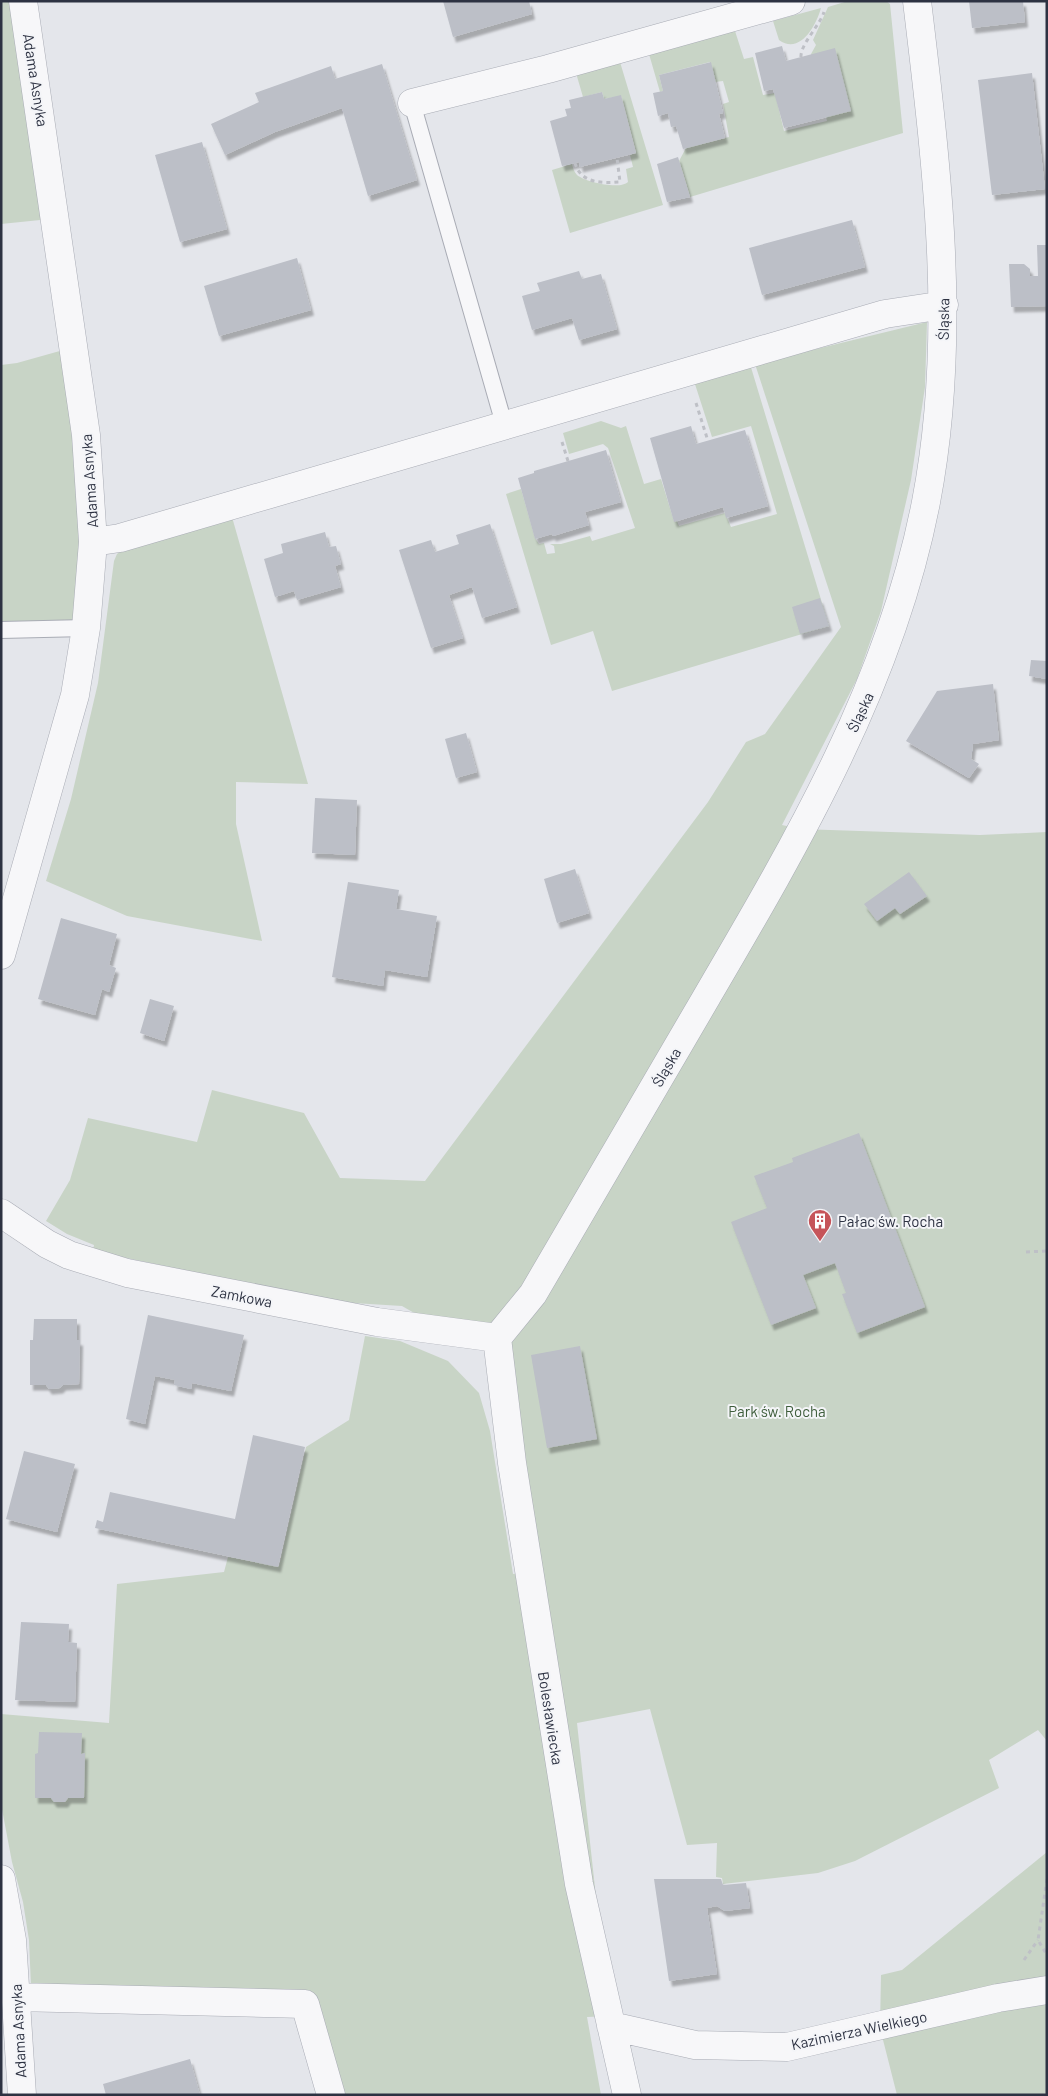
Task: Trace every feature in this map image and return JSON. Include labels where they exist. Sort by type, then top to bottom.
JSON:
[{"type":"street","name":"Adama Asnyka","points":[[1,955],[69,722],[86,628],[93,542],[86,435],[23,1]]},
{"type":"street","points":[[412,103],[548,69],[791,1]]},
{"type":"street","name":"Śląska","points":[[497,1338],[533,1294],[750,923],[862,711],[899,610],[926,501],[941,382],[944,305],[933,134],[917,1]]},
{"type":"street","points":[[93,542],[120,538],[885,314],[944,305]]},
{"type":"street","name":"Zamkowa","points":[[1,1213],[47,1244],[70,1255],[127,1273],[377,1322],[497,1338]]},
{"type":"street","name":"Bolesławiecka","points":[[497,1338],[512,1463],[561,1784],[579,1884],[627,2095]]},
{"type":"street","name":"Adama Asnyka","points":[[1,1879],[12,1940],[22,2095]]},
{"type":"street","name":"Kazimierza Wielkiego","points":[[612,2026],[695,2045],[787,2046],[998,1998],[1047,1990]]},
{"type":"street","points":[[16,1997],[305,2004],[331,2095]]},
{"type":"lane","points":[[412,103],[504,424]]},
{"type":"lane","points":[[1,630],[86,628]]},
{"type":"path","points":[[801,57],[801,52],[818,25],[825,7]]},
{"type":"path","points":[[575,163],[578,172],[587,179],[596,182],[620,182],[617,158]]},
{"type":"path","points":[[695,399],[708,440]]},
{"type":"path","points":[[1026,1252],[1047,1251]]},
{"type":"path","points":[[1047,1879],[1038,1940],[1047,1955]]},
{"type":"green space","points":[[1,1],[21,1],[50,219],[1,224]]},
{"type":"green space","points":[[848,1],[886,1],[890,4],[903,133],[690,197],[679,161],[686,148],[729,137],[723,104],[729,102],[723,81],[715,82],[710,62],[659,75],[663,91],[660,92],[649,54],[735,31],[744,59],[753,57],[763,95],[775,93],[784,131],[827,121],[811,54],[816,45],[813,40],[828,7]]},
{"type":"green space","points":[[821,8],[811,30],[800,41],[794,44],[787,44],[779,40],[773,21]]},
{"type":"green space","points":[[620,62],[663,205],[570,233],[552,170],[572,164],[575,173],[581,178],[602,184],[618,185],[628,182],[626,169],[633,167],[630,155],[636,153],[621,96],[604,99],[602,92],[583,97],[576,73]]},
{"type":"green space","name":"Park św. Rocha","points":[[927,322],[925,387],[911,480],[881,611],[857,679],[782,825],[800,829],[980,835],[1047,832],[1047,1741],[1038,1730],[989,1760],[999,1788],[855,1861],[818,1873],[723,1884],[722,1878],[716,1877],[717,1843],[687,1845],[650,1709],[577,1723],[609,2016],[587,2017],[601,2095],[344,2095],[321,2016],[309,1990],[31,1986],[29,1940],[23,1902],[12,1862],[1,1804],[1,1714],[109,1723],[117,1584],[224,1572],[228,1557],[279,1566],[306,1447],[349,1420],[365,1336],[400,1341],[448,1361],[479,1393],[490,1431],[513,1574],[526,1572],[494,1333],[437,1326],[402,1306],[337,1302],[93,1251],[94,1245],[67,1234],[46,1221],[70,1180],[88,1118],[197,1142],[212,1090],[304,1113],[340,1178],[425,1181],[708,802],[746,742],[765,734],[841,627],[755,364]]},
{"type":"green space","points":[[74,347],[88,626],[1,629],[1,365],[17,363]]},
{"type":"green space","points":[[750,364],[829,626],[612,691],[593,631],[551,645],[506,494],[521,489],[535,538],[539,544],[544,543],[547,554],[555,553],[554,546],[550,544],[561,544],[590,536],[592,541],[635,528],[608,448],[603,444],[569,454],[563,433],[601,421],[621,428],[626,426],[644,484],[661,479],[674,521],[677,521],[679,526],[725,513],[731,527],[777,514],[751,426],[712,437],[694,381]]},
{"type":"green space","points":[[232,517],[308,784],[236,782],[236,824],[262,941],[127,916],[46,881],[71,799],[98,683],[114,561],[117,554],[125,547]]},
{"type":"green space","points":[[1047,1852],[1047,2095],[897,2095],[880,2028],[881,1975],[902,1970]]},
{"type":"building","points":[[443,1],[529,1],[532,14],[453,37]]},
{"type":"building","points":[[969,1],[1023,1],[1025,22],[972,28]]},
{"type":"building","points":[[782,46],[786,61],[835,48],[851,111],[784,128],[773,89],[764,91],[755,53]]},
{"type":"building","points":[[711,62],[723,113],[719,114],[725,138],[683,149],[676,126],[671,127],[668,113],[658,116],[653,93],[663,91],[659,75]]},
{"type":"building","points":[[382,64],[417,180],[368,196],[342,108],[275,132],[225,155],[211,124],[259,102],[255,93],[331,66],[335,79]]},
{"type":"building","points":[[1032,73],[1045,189],[992,195],[978,80]]},
{"type":"building","points":[[602,92],[604,99],[621,95],[636,153],[580,167],[579,162],[562,166],[550,121],[567,116],[565,109],[571,108],[569,100]]},
{"type":"building","points":[[202,142],[227,229],[180,242],[155,155]]},
{"type":"building","points":[[678,157],[690,197],[667,202],[657,164]]},
{"type":"building","points":[[852,220],[865,267],[762,295],[749,248]]},
{"type":"building","points":[[1037,245],[1047,245],[1047,306],[1011,307],[1009,264],[1024,264],[1030,269],[1030,276],[1038,276]]},
{"type":"building","points":[[297,258],[311,310],[219,336],[204,286]]},
{"type":"building","points":[[579,271],[582,279],[601,274],[617,329],[579,340],[572,318],[532,330],[522,296],[540,291],[537,283]]},
{"type":"building","points":[[691,426],[696,444],[745,430],[768,506],[726,518],[723,507],[674,522],[650,438]]},
{"type":"building","points":[[606,450],[621,502],[585,512],[589,525],[553,536],[552,534],[535,539],[518,478],[534,473],[534,471]]},
{"type":"building","points":[[490,524],[517,607],[482,618],[472,587],[449,595],[463,638],[431,648],[399,550],[431,540],[435,552],[459,544],[456,535]]},
{"type":"building","points":[[325,532],[329,547],[336,546],[341,564],[335,566],[341,587],[297,600],[294,591],[275,597],[264,559],[283,553],[281,544]]},
{"type":"building","points":[[820,598],[829,626],[800,634],[792,607]]},
{"type":"building","points":[[1031,660],[1047,661],[1047,679],[1029,676]]},
{"type":"building","points":[[993,684],[999,740],[973,744],[971,759],[979,764],[969,778],[906,741],[937,691]]},
{"type":"building","points":[[466,733],[477,772],[456,778],[445,739]]},
{"type":"building","points":[[315,798],[357,800],[355,855],[312,853]]},
{"type":"building","points":[[575,869],[589,913],[557,923],[544,879]]},
{"type":"building","points":[[909,872],[927,896],[900,914],[895,908],[877,921],[864,904]]},
{"type":"building","points":[[348,882],[399,890],[396,909],[437,916],[427,977],[385,970],[383,986],[332,977]]},
{"type":"building","points":[[61,918],[117,934],[109,965],[116,968],[109,992],[102,989],[95,1015],[38,999]]},
{"type":"building","points":[[150,999],[174,1006],[164,1041],[140,1033]]},
{"type":"building","name":"Pałac św. Rocha","points":[[859,1133],[925,1307],[857,1333],[842,1294],[846,1293],[835,1263],[803,1275],[816,1308],[771,1325],[731,1222],[767,1208],[754,1176],[793,1162],[792,1158]]},
{"type":"building","points":[[148,1315],[244,1335],[231,1391],[192,1383],[191,1389],[174,1385],[175,1380],[155,1376],[145,1424],[126,1419]]},
{"type":"building","points":[[34,1319],[77,1319],[77,1340],[80,1340],[79,1384],[63,1385],[60,1388],[49,1389],[46,1385],[30,1385],[30,1340],[33,1340]]},
{"type":"building","points":[[580,1346],[597,1439],[547,1448],[531,1355]]},
{"type":"building","points":[[253,1435],[305,1447],[278,1567],[95,1528],[97,1520],[103,1522],[110,1492],[235,1519]]},
{"type":"building","points":[[24,1451],[75,1464],[57,1532],[6,1519]]},
{"type":"building","points":[[21,1622],[69,1624],[68,1642],[77,1643],[75,1702],[15,1700]]},
{"type":"building","points":[[39,1732],[82,1733],[81,1754],[85,1753],[84,1798],[68,1798],[65,1802],[54,1802],[51,1798],[35,1798],[35,1754],[38,1753]]},
{"type":"building","points":[[654,1879],[721,1879],[723,1885],[746,1883],[750,1908],[725,1911],[717,1906],[707,1908],[717,1974],[669,1981]]},
{"type":"building","points":[[190,2059],[200,2095],[106,2095],[103,2084]]},
{"type":"place","name":"Pałac św. Rocha","points":[[820,1242]]}]
